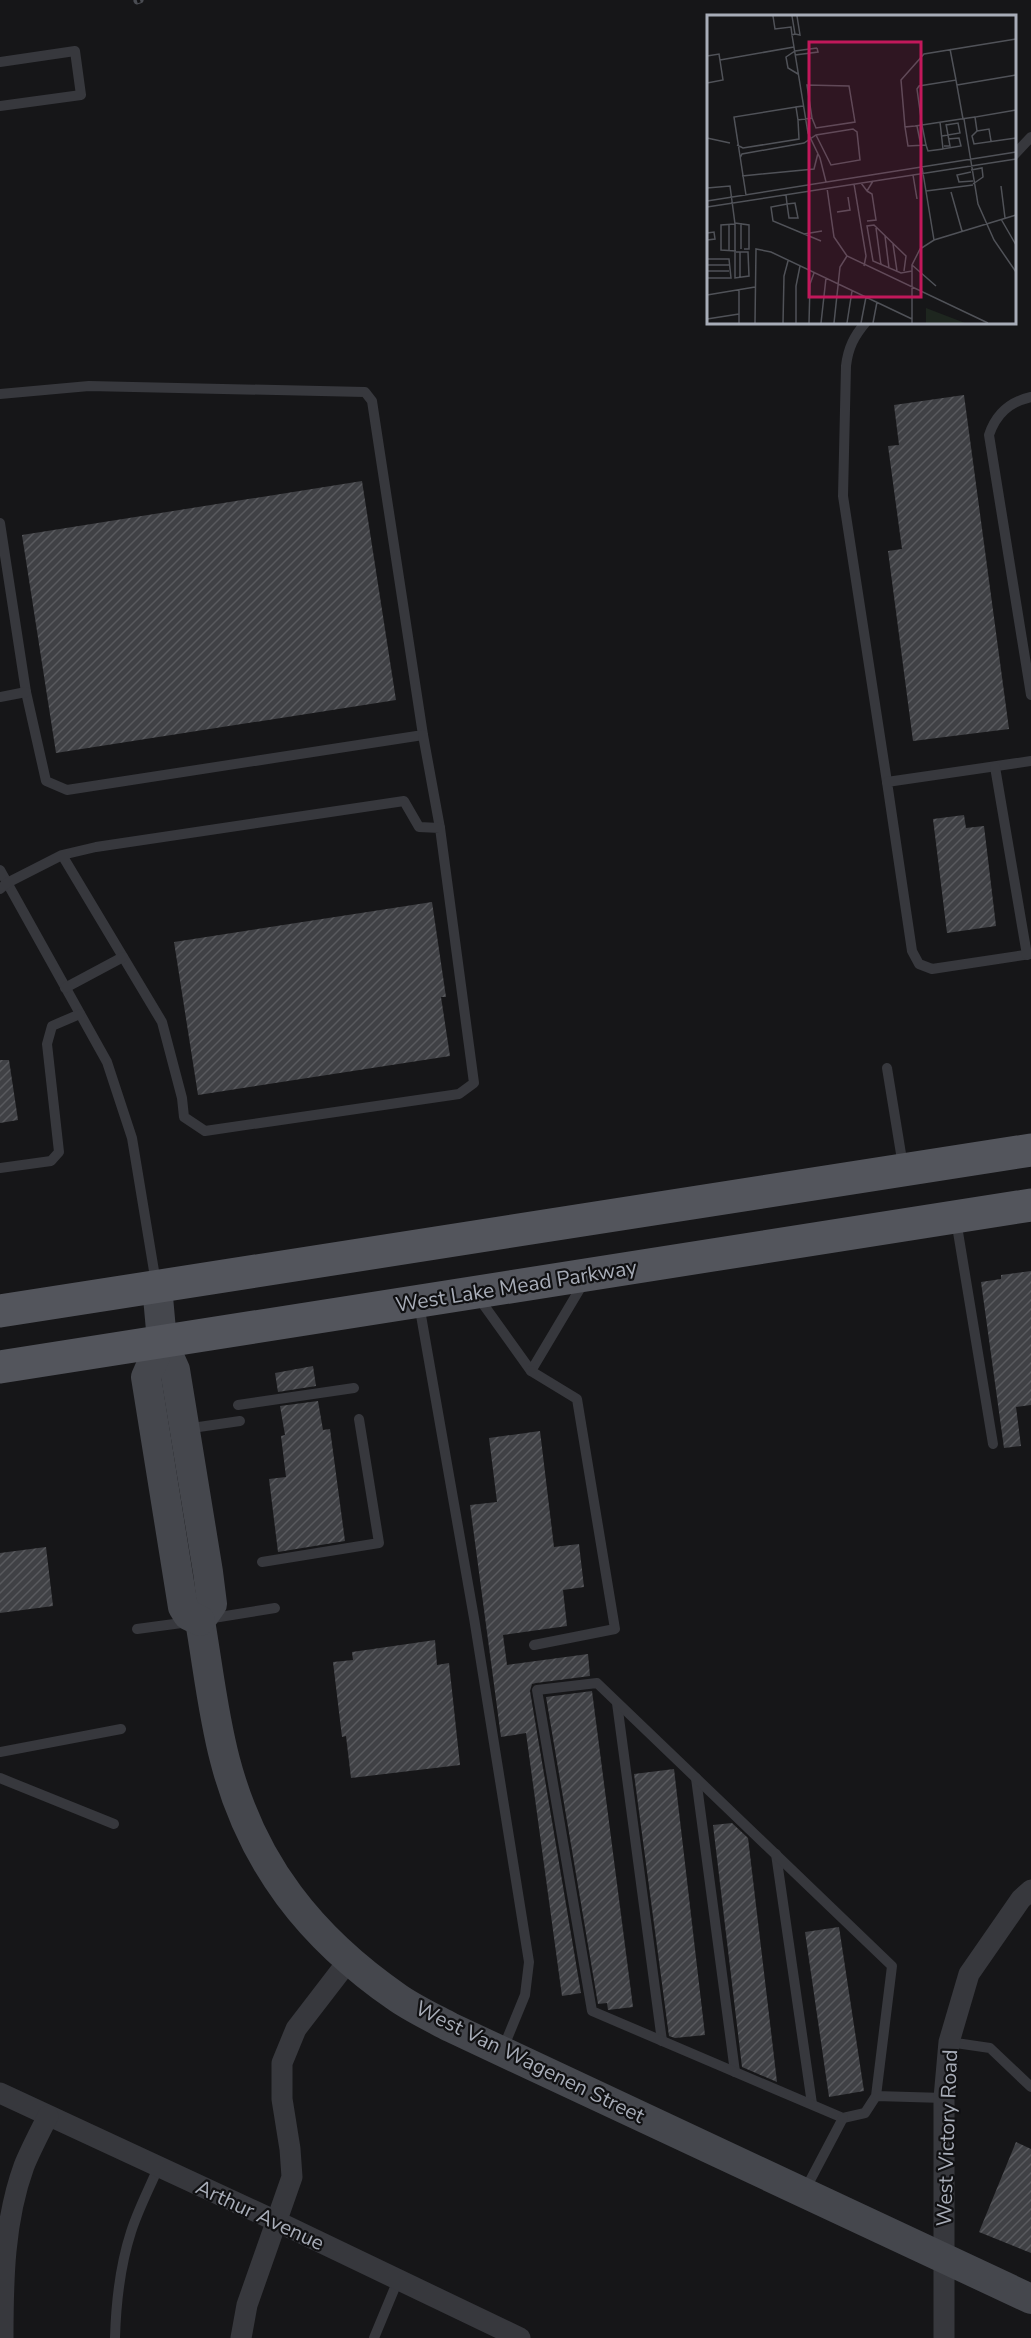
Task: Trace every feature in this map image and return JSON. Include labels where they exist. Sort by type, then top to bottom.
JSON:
[{"type":"main road","points":[[0,1311],[1031,1150]]},
{"type":"main road","name":"West Lake Mead Parkway","points":[[0,1367],[1031,1205]]},
{"type":"main road","points":[[157,1286],[162,1341],[175,1370],[212,1604],[200,1621],[188,1615],[183,1607],[146,1377],[162,1341]]},
{"type":"main road","name":"West Van Wagenen Street","points":[[200,1621],[224,1758],[245,1822],[265,1861],[289,1898],[315,1929],[349,1960],[399,1998],[450,2027],[1031,2299]]},
{"type":"street","name":"West Victory Road","points":[[944,2338],[944,2098],[949,2042],[969,1974],[1021,1899],[1031,1890]]},
{"type":"street","points":[[241,2338],[247,2305],[292,2177],[282,2099],[282,2063],[296,2029],[349,1960]]},
{"type":"street","name":"Arthur Avenue","points":[[0,2093],[276,2221],[520,2338]]},
{"type":"street","points":[[3,2338],[3,2288],[9,2224],[24,2166],[48,2116]]},
{"type":"lane","points":[[0,62],[75,51],[81,95],[0,106]]},
{"type":"lane","points":[[1016,153],[1031,136]]},
{"type":"lane","points":[[864,324],[848,349],[843,495],[912,951],[919,964],[932,969],[1029,954],[995,767]]},
{"type":"lane","points":[[0,394],[89,386],[365,392],[372,401],[423,735],[440,828],[474,1083],[459,1094],[205,1131],[184,1117],[182,1098],[162,1022],[62,855]]},
{"type":"lane","points":[[1031,397],[1007,406],[994,421],[989,435],[1031,695]]},
{"type":"lane","points":[[0,523],[26,692],[46,781],[67,790],[423,735]]},
{"type":"lane","points":[[0,697],[26,692]]},
{"type":"lane","points":[[887,782],[1031,761]]},
{"type":"lane","points":[[3,886],[62,855],[96,847],[404,801],[419,827],[440,828]]},
{"type":"lane","points":[[0,870],[3,886],[107,1062],[132,1138],[157,1286]]},
{"type":"lane","points":[[65,988],[123,957]]},
{"type":"lane","points":[[0,1168],[51,1161],[59,1152],[47,1044],[52,1026],[80,1014]]},
{"type":"lane","points":[[887,1068],[904,1170]]},
{"type":"lane","points":[[956,1217],[993,1443]]},
{"type":"lane","points":[[531,1371],[588,1275]]},
{"type":"lane","points":[[475,1292],[531,1371],[578,1399],[615,1629],[534,1645]]},
{"type":"lane","points":[[418,1301],[478,1641],[529,1962],[525,1995],[502,2051]]},
{"type":"lane","points":[[238,1404],[354,1388]]},
{"type":"lane","points":[[262,1562],[379,1543],[359,1419]]},
{"type":"lane","points":[[185,1429],[240,1420]]},
{"type":"lane","points":[[137,1629],[275,1608]]},
{"type":"lane","points":[[597,1683],[617,1703],[892,1966],[876,2096],[865,2113],[843,2118],[592,2011],[537,1690],[597,1683]]},
{"type":"lane","points":[[617,1703],[662,2041]]},
{"type":"lane","points":[[0,1752],[121,1730]]},
{"type":"lane","points":[[0,1778],[114,1824]]},
{"type":"lane","points":[[696,1778],[735,2072]]},
{"type":"lane","points":[[776,1854],[812,2104]]},
{"type":"lane","points":[[949,2042],[990,2048],[1031,2087]]},
{"type":"lane","points":[[876,2096],[944,2098]]},
{"type":"lane","points":[[804,2192],[843,2118]]},
{"type":"lane","points":[[115,2338],[121,2274],[131,2232],[158,2168]]},
{"type":"lane","points":[[374,2338],[398,2280]]},
{"type":"building","points":[[964,395],[1009,729],[913,741],[888,551],[902,549],[888,446],[899,445],[894,405]]},
{"type":"building","points":[[362,481],[396,700],[56,753],[22,535]]},
{"type":"building","points":[[964,815],[966,828],[984,826],[996,926],[947,933],[933,819]]},
{"type":"building","points":[[432,902],[446,997],[441,997],[450,1056],[198,1095],[174,942]]},
{"type":"building","points":[[0,1060],[9,1060],[18,1120],[0,1123]]},
{"type":"building","points":[[1031,1271],[1031,1405],[1016,1407],[1021,1446],[1004,1448],[981,1282],[1001,1279],[1001,1275]]},
{"type":"building","points":[[313,1366],[316,1386],[278,1392],[275,1373]]},
{"type":"building","points":[[318,1401],[323,1430],[330,1429],[345,1541],[278,1552],[269,1479],[286,1477],[281,1436],[285,1435],[280,1406]]},
{"type":"building","points":[[540,1431],[554,1547],[579,1544],[584,1587],[563,1590],[567,1626],[503,1635],[507,1665],[588,1654],[590,1676],[532,1684],[530,1691],[581,1993],[562,1996],[526,1733],[501,1737],[470,1505],[497,1502],[489,1438]]},
{"type":"building","points":[[46,1547],[53,1606],[0,1613],[0,1553]]},
{"type":"building","points":[[435,1640],[437,1665],[449,1663],[460,1765],[351,1778],[346,1736],[342,1737],[333,1662],[353,1660],[352,1652]]},
{"type":"building","points":[[592,1691],[633,2007],[608,2010],[607,2003],[598,2004],[546,1697]]},
{"type":"building","points":[[674,1769],[705,2035],[675,2038],[669,2036],[634,1774]]},
{"type":"building","points":[[732,1823],[748,1838],[777,2082],[742,2067],[713,1825]]},
{"type":"building","points":[[839,1927],[864,2091],[829,2097],[805,1932]]},
{"type":"building","points":[[1016,2142],[1031,2149],[1031,2253],[979,2232]]}]
